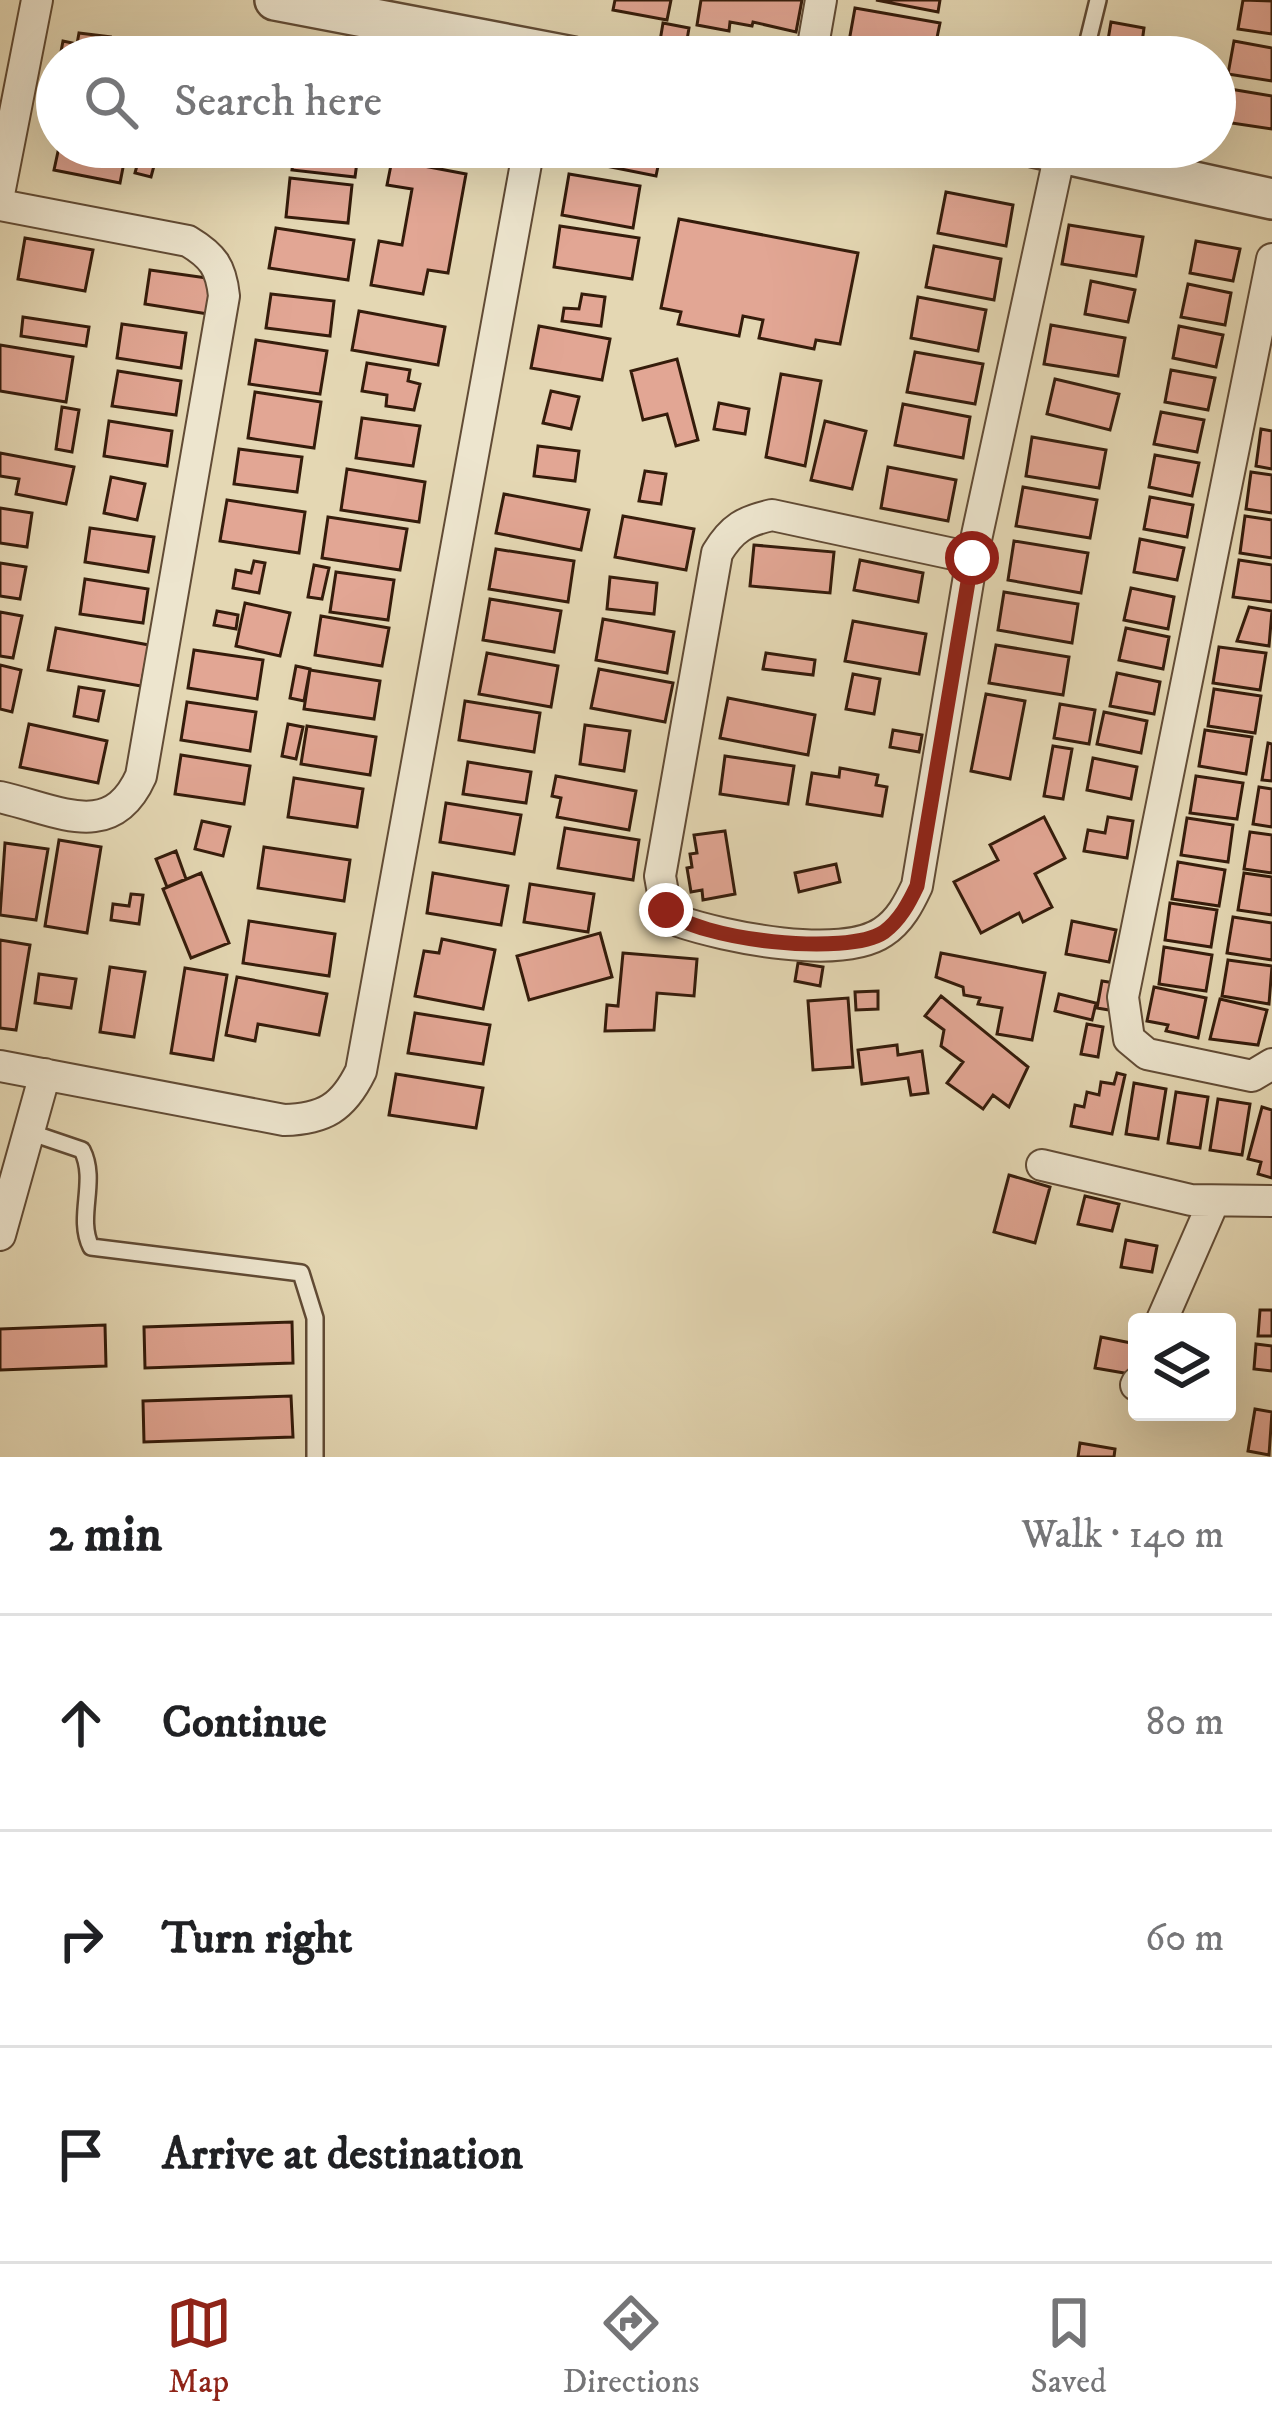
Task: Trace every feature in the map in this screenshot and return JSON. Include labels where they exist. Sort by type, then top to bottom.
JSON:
[{"type":"street","points":[[0,188],[37,0]]},
{"type":"street","points":[[815,36],[821,0]]},
{"type":"street","points":[[288,1],[458,36]]},
{"type":"street","points":[[0,1066],[284,1120],[313,1120],[348,1096],[361,1071],[525,168]]},
{"type":"street","points":[[972,558],[772,515],[745,521],[728,534],[717,553],[660,876],[666,910],[678,921],[823,946],[853,944],[883,932],[904,911],[917,886],[972,558],[1048,168]]},
{"type":"street","points":[[1134,168],[1272,200]]},
{"type":"street","points":[[0,205],[188,242],[210,254],[221,272],[224,296],[141,776],[131,798],[116,814],[92,818],[0,797]]},
{"type":"street","points":[[1272,259],[1258,397],[1123,998],[1123,1021],[1130,1039],[1147,1054],[1252,1076],[1272,1064]]},
{"type":"street","points":[[0,1234],[45,1074]]},
{"type":"street","points":[[1042,1165],[1213,1202],[1272,1202]]},
{"type":"street","points":[[1165,1313],[1213,1202]]},
{"type":"lane","points":[[1090,36],[1099,0]]},
{"type":"lane","points":[[29,1132],[82,1150],[91,1166],[85,1235],[91,1247],[301,1274],[315,1318],[315,1457]]},
{"type":"building","points":[[615,0],[671,0],[667,20],[613,10]]},
{"type":"building","points":[[701,0],[802,0],[796,32],[753,22],[752,26],[730,22],[729,31],[697,25]]},
{"type":"building","points":[[876,0],[940,0],[938,12]]},
{"type":"building","points":[[1243,0],[1272,1],[1272,34],[1238,29]]},
{"type":"building","points":[[855,8],[940,23],[937,36],[850,36]]},
{"type":"building","points":[[1111,22],[1144,28],[1143,36],[1109,36]]},
{"type":"building","points":[[663,23],[689,28],[688,36],[661,36]]},
{"type":"building","points":[[1236,41],[1272,48],[1272,81],[1236,75]]},
{"type":"building","points":[[1236,90],[1272,96],[1272,129],[1236,124]]},
{"type":"building","points":[[54,168],[123,168],[120,183]]},
{"type":"building","points":[[136,168],[153,168],[151,177],[135,173]]},
{"type":"building","points":[[292,168],[356,168],[355,177]]},
{"type":"building","points":[[390,168],[466,174],[448,273],[428,270],[423,294],[371,285],[379,241],[402,245],[412,189],[387,185]]},
{"type":"building","points":[[616,168],[658,168],[656,176]]},
{"type":"building","points":[[569,174],[640,186],[633,228],[562,215]]},
{"type":"building","points":[[290,178],[352,185],[348,223],[286,217]]},
{"type":"building","points":[[946,192],[1013,205],[1006,246],[938,233]]},
{"type":"building","points":[[679,219],[858,253],[840,344],[816,340],[814,349],[759,338],[763,320],[743,316],[739,336],[678,324],[681,312],[661,308]]},
{"type":"building","points":[[1069,225],[1143,237],[1136,276],[1062,264]]},
{"type":"building","points":[[560,226],[639,238],[632,279],[554,267]]},
{"type":"building","points":[[276,228],[354,240],[348,280],[269,268]]},
{"type":"building","points":[[25,238],[93,250],[85,291],[18,279]]},
{"type":"building","points":[[1196,241],[1240,249],[1233,281],[1190,273]]},
{"type":"building","points":[[934,246],[1001,259],[994,300],[926,287]]},
{"type":"building","points":[[150,270],[214,279],[208,314],[145,304]]},
{"type":"building","points":[[1091,281],[1135,290],[1128,322],[1085,314]]},
{"type":"building","points":[[1188,284],[1231,293],[1225,325],[1181,317]]},
{"type":"building","points":[[271,294],[334,301],[330,336],[266,328]]},
{"type":"building","points":[[582,294],[605,297],[601,326],[562,321],[564,308],[579,309]]},
{"type":"building","points":[[918,297],[986,310],[978,351],[911,338]]},
{"type":"building","points":[[359,311],[445,327],[438,365],[352,350]]},
{"type":"building","points":[[23,317],[89,327],[86,346],[21,336]]},
{"type":"building","points":[[122,324],[186,333],[181,368],[117,358]]},
{"type":"building","points":[[1051,325],[1125,338],[1118,376],[1044,364]]},
{"type":"building","points":[[539,326],[610,339],[602,380],[531,368]]},
{"type":"building","points":[[1179,326],[1223,335],[1216,367],[1173,358]]},
{"type":"building","points":[[256,340],[327,351],[320,394],[249,384]]},
{"type":"building","points":[[0,345],[73,357],[66,402],[0,391]]},
{"type":"building","points":[[915,352],[983,364],[975,404],[907,392]]},
{"type":"building","points":[[677,359],[698,440],[676,446],[667,414],[643,420],[631,371]]},
{"type":"building","points":[[367,363],[410,370],[408,381],[420,384],[414,410],[386,406],[387,395],[362,391]]},
{"type":"building","points":[[1171,370],[1215,378],[1208,410],[1165,402]]},
{"type":"building","points":[[118,371],[181,381],[176,415],[112,406]]},
{"type":"building","points":[[781,374],[821,381],[805,466],[766,457]]},
{"type":"building","points":[[1055,379],[1119,394],[1110,430],[1047,414]]},
{"type":"building","points":[[551,391],[579,397],[571,429],[543,423]]},
{"type":"building","points":[[255,392],[321,402],[314,448],[248,438]]},
{"type":"building","points":[[719,403],[749,409],[745,434],[714,429]]},
{"type":"building","points":[[903,404],[970,417],[963,458],[895,445]]},
{"type":"building","points":[[62,407],[79,410],[72,452],[56,449]]},
{"type":"building","points":[[1161,412],[1204,420],[1197,452],[1154,444]]},
{"type":"building","points":[[362,418],[420,426],[413,466],[356,458]]},
{"type":"building","points":[[109,421],[172,431],[167,466],[104,456]]},
{"type":"building","points":[[825,421],[866,431],[852,489],[811,480]]},
{"type":"building","points":[[1261,429],[1272,431],[1272,469],[1256,466]]},
{"type":"building","points":[[1032,437],[1106,450],[1099,488],[1026,476]]},
{"type":"building","points":[[538,446],[579,451],[575,481],[534,476]]},
{"type":"building","points":[[239,449],[302,457],[297,492],[234,484]]},
{"type":"building","points":[[0,453],[74,467],[66,504],[16,494],[19,479],[0,476]]},
{"type":"building","points":[[1155,455],[1199,463],[1192,496],[1149,487]]},
{"type":"building","points":[[888,467],[956,480],[948,521],[881,508]]},
{"type":"building","points":[[347,469],[425,482],[419,522],[341,510]]},
{"type":"building","points":[[645,471],[666,474],[661,504],[639,501]]},
{"type":"building","points":[[1251,472],[1272,475],[1272,513],[1246,509]]},
{"type":"building","points":[[111,477],[145,484],[137,520],[104,513]]},
{"type":"building","points":[[1023,487],[1097,500],[1090,538],[1016,526]]},
{"type":"building","points":[[504,494],[589,510],[581,550],[496,533]]},
{"type":"building","points":[[1150,497],[1193,505],[1187,537],[1144,529]]},
{"type":"building","points":[[227,500],[305,512],[299,553],[220,541]]},
{"type":"building","points":[[0,508],[32,513],[27,547],[0,543]]},
{"type":"building","points":[[623,516],[694,529],[686,570],[615,557]]},
{"type":"building","points":[[1245,516],[1272,520],[1272,558],[1240,553]]},
{"type":"building","points":[[328,517],[407,529],[400,570],[322,558]]},
{"type":"building","points":[[90,528],[154,537],[148,572],[85,562]]},
{"type":"building","points":[[1140,539],[1184,548],[1177,580],[1134,572]]},
{"type":"building","points":[[1014,541],[1088,553],[1081,593],[1008,580]]},
{"type":"building","points":[[754,545],[834,552],[830,593],[750,586]]},
{"type":"building","points":[[496,549],[574,561],[568,602],[489,589]]},
{"type":"building","points":[[860,560],[923,573],[918,602],[854,590]]},
{"type":"building","points":[[1239,560],[1272,565],[1272,602],[1233,597]]},
{"type":"building","points":[[254,561],[265,563],[259,593],[233,588],[236,570],[251,573]]},
{"type":"building","points":[[0,563],[26,567],[20,599],[0,596]]},
{"type":"building","points":[[314,565],[329,568],[322,599],[308,597]]},
{"type":"building","points":[[336,572],[394,580],[388,620],[330,612]]},
{"type":"building","points":[[610,577],[657,583],[654,614],[607,609]]},
{"type":"building","points":[[85,579],[148,589],[143,623],[80,614]]},
{"type":"building","points":[[1131,588],[1174,597],[1168,629],[1124,620]]},
{"type":"building","points":[[1004,592],[1078,604],[1072,643],[998,630]]},
{"type":"building","points":[[490,599],[561,611],[554,652],[483,640]]},
{"type":"building","points":[[245,603],[290,613],[280,656],[236,646]]},
{"type":"building","points":[[1249,607],[1272,611],[1269,646],[1237,641]]},
{"type":"building","points":[[217,611],[238,615],[236,629],[214,625]]},
{"type":"building","points":[[0,612],[22,616],[13,658],[0,656]]},
{"type":"building","points":[[321,616],[389,628],[382,666],[315,655]]},
{"type":"building","points":[[603,619],[674,632],[667,673],[596,660]]},
{"type":"building","points":[[853,621],[926,634],[919,674],[845,661]]},
{"type":"building","points":[[56,628],[149,645],[141,686],[48,670]]},
{"type":"building","points":[[1126,628],[1169,637],[1163,669],[1119,660]]},
{"type":"building","points":[[996,645],[1069,657],[1063,695],[989,683]]},
{"type":"building","points":[[1219,647],[1266,653],[1260,690],[1213,683]]},
{"type":"building","points":[[194,650],[263,660],[257,699],[188,688]]},
{"type":"building","points":[[487,653],[558,666],[551,707],[479,694]]},
{"type":"building","points":[[766,653],[815,660],[813,675],[763,669]]},
{"type":"building","points":[[0,665],[21,670],[12,712],[0,709]]},
{"type":"building","points":[[296,666],[310,669],[304,701],[290,698]]},
{"type":"building","points":[[599,669],[673,683],[665,722],[591,708]]},
{"type":"building","points":[[310,670],[380,681],[374,719],[304,709]]},
{"type":"building","points":[[1117,673],[1160,682],[1154,714],[1110,706]]},
{"type":"building","points":[[853,674],[880,679],[874,714],[846,709]]},
{"type":"building","points":[[79,687],[104,691],[98,721],[74,716]]},
{"type":"building","points":[[1214,689],[1261,696],[1255,733],[1208,726]]},
{"type":"building","points":[[986,694],[1025,701],[1010,779],[971,771]]},
{"type":"building","points":[[728,698],[815,715],[808,755],[720,738]]},
{"type":"building","points":[[465,701],[540,713],[534,752],[459,740]]},
{"type":"building","points":[[187,702],[256,712],[250,751],[181,740]]},
{"type":"building","points":[[1060,704],[1095,710],[1089,744],[1054,738]]},
{"type":"building","points":[[1104,712],[1147,721],[1141,753],[1097,744]]},
{"type":"building","points":[[29,724],[107,741],[98,783],[20,767]]},
{"type":"building","points":[[288,724],[303,727],[296,759],[282,756]]},
{"type":"building","points":[[585,725],[630,731],[624,771],[580,764]]},
{"type":"building","points":[[307,726],[376,737],[370,775],[301,764]]},
{"type":"building","points":[[893,730],[922,735],[919,752],[890,747]]},
{"type":"building","points":[[1205,730],[1252,737],[1246,774],[1199,766]]},
{"type":"building","points":[[1268,743],[1272,744],[1272,781],[1262,780]]},
{"type":"building","points":[[1053,746],[1072,749],[1063,799],[1044,796]]},
{"type":"building","points":[[181,755],[250,766],[244,804],[175,794]]},
{"type":"building","points":[[725,756],[794,766],[788,804],[720,794]]},
{"type":"building","points":[[1093,758],[1137,767],[1131,799],[1087,790]]},
{"type":"building","points":[[468,762],[531,772],[526,803],[463,794]]},
{"type":"building","points":[[840,768],[878,775],[876,785],[887,787],[882,816],[807,804],[812,773],[839,777]]},
{"type":"building","points":[[556,776],[636,791],[629,830],[557,817],[561,798],[552,796]]},
{"type":"building","points":[[1196,776],[1243,783],[1237,819],[1190,813]]},
{"type":"building","points":[[294,778],[363,789],[357,827],[288,817]]},
{"type":"building","points":[[1259,787],[1272,789],[1272,827],[1253,824]]},
{"type":"building","points":[[446,803],[521,815],[514,854],[440,842]]},
{"type":"building","points":[[1044,817],[1065,858],[1035,874],[1052,907],[1023,922],[1019,913],[981,933],[954,882],[998,860],[990,845]]},
{"type":"building","points":[[1108,817],[1133,821],[1127,858],[1084,851],[1088,830],[1105,833]]},
{"type":"building","points":[[1187,818],[1233,825],[1228,862],[1181,855]]},
{"type":"building","points":[[202,821],[230,827],[223,856],[195,849]]},
{"type":"building","points":[[565,828],[639,840],[633,880],[558,868]]},
{"type":"building","points":[[725,831],[735,894],[703,900],[702,890],[691,892],[687,868],[692,867],[690,854],[697,853],[694,835]]},
{"type":"building","points":[[1250,832],[1272,835],[1272,873],[1244,869]]},
{"type":"building","points":[[59,840],[101,847],[87,933],[45,926]]},
{"type":"building","points":[[5,843],[48,849],[36,920],[0,915]]},
{"type":"building","points":[[264,847],[350,860],[344,901],[258,888]]},
{"type":"building","points":[[176,851],[186,879],[167,887],[156,859]]},
{"type":"building","points":[[1178,862],[1225,870],[1219,906],[1172,899]]},
{"type":"building","points":[[836,864],[840,882],[799,892],[795,873]]},
{"type":"building","points":[[201,873],[229,943],[191,958],[163,889]]},
{"type":"building","points":[[433,873],[508,886],[501,925],[427,913]]},
{"type":"building","points":[[1244,873],[1272,877],[1272,915],[1238,910]]},
{"type":"building","points":[[530,884],[594,894],[588,932],[524,922]]},
{"type":"building","points":[[131,894],[143,895],[139,924],[111,920],[113,904],[129,906]]},
{"type":"building","points":[[1170,903],[1217,910],[1211,947],[1165,940]]},
{"type":"building","points":[[1233,917],[1272,923],[1272,960],[1227,953]]},
{"type":"building","points":[[249,921],[335,934],[329,976],[243,963]]},
{"type":"building","points":[[1072,921],[1116,930],[1109,962],[1066,954]]},
{"type":"building","points":[[600,933],[612,977],[529,1000],[517,956]]},
{"type":"building","points":[[442,939],[495,950],[483,1009],[415,996],[424,951],[439,953]]},
{"type":"building","points":[[0,940],[30,945],[16,1030],[0,1028]]},
{"type":"building","points":[[1164,947],[1212,955],[1206,991],[1159,984]]},
{"type":"building","points":[[623,953],[697,959],[694,996],[657,993],[654,1030],[605,1031],[607,1005],[618,1006]]},
{"type":"building","points":[[941,953],[1045,973],[1032,1040],[997,1034],[1002,1008],[978,1004],[980,998],[964,995],[963,987],[936,977]]},
{"type":"building","points":[[1228,960],[1272,966],[1269,1004],[1222,996]]},
{"type":"building","points":[[798,963],[823,967],[820,986],[795,981]]},
{"type":"building","points":[[110,967],[145,972],[134,1037],[100,1032]]},
{"type":"building","points":[[185,968],[227,975],[213,1060],[171,1053]]},
{"type":"building","points":[[39,974],[76,979],[71,1008],[35,1003]]},
{"type":"building","points":[[237,977],[327,994],[319,1035],[258,1024],[255,1041],[226,1035]]},
{"type":"building","points":[[1102,981],[1115,983],[1109,1010],[1097,1008]]},
{"type":"building","points":[[1154,987],[1206,998],[1198,1038],[1147,1021]]},
{"type":"building","points":[[878,991],[878,1009],[856,1010],[855,992]]},
{"type":"building","points":[[1059,994],[1096,1003],[1092,1020],[1055,1011]]},
{"type":"building","points":[[941,996],[1028,1067],[1009,1107],[993,1095],[983,1109],[947,1083],[963,1062],[941,1046],[944,1030],[925,1016]]},
{"type":"building","points":[[848,998],[853,1067],[813,1070],[808,1001]]},
{"type":"building","points":[[1220,999],[1267,1010],[1258,1045],[1210,1039]]},
{"type":"building","points":[[415,1013],[490,1025],[483,1064],[408,1053]]},
{"type":"building","points":[[1087,1024],[1103,1027],[1098,1057],[1081,1054]]},
{"type":"building","points":[[897,1045],[898,1055],[922,1051],[928,1093],[911,1095],[908,1078],[862,1084],[858,1050]]},
{"type":"building","points":[[1117,1073],[1125,1075],[1112,1134],[1071,1126],[1075,1105],[1084,1107],[1087,1092],[1099,1095],[1101,1082],[1114,1084]]},
{"type":"building","points":[[396,1074],[483,1088],[476,1128],[389,1115]]},
{"type":"building","points":[[1134,1083],[1166,1089],[1158,1139],[1126,1134]]},
{"type":"building","points":[[1176,1092],[1208,1097],[1200,1148],[1168,1143]]},
{"type":"building","points":[[1218,1099],[1250,1104],[1242,1155],[1210,1150]]},
{"type":"building","points":[[1262,1107],[1272,1110],[1272,1178],[1258,1174],[1261,1162],[1248,1159]]},
{"type":"building","points":[[1009,1175],[1050,1187],[1035,1243],[994,1232]]},
{"type":"building","points":[[1085,1196],[1119,1204],[1112,1231],[1078,1224]]},
{"type":"building","points":[[1126,1240],[1157,1246],[1152,1272],[1121,1267]]},
{"type":"building","points":[[1260,1310],[1272,1310],[1272,1336],[1258,1336]]},
{"type":"building","points":[[292,1322],[293,1363],[145,1368],[144,1327]]},
{"type":"building","points":[[105,1325],[106,1366],[0,1370],[0,1329]]},
{"type":"building","points":[[1101,1337],[1128,1342],[1128,1374],[1095,1368]]},
{"type":"building","points":[[1256,1344],[1272,1346],[1272,1371],[1254,1369]]},
{"type":"building","points":[[291,1396],[293,1437],[144,1442],[143,1401]]},
{"type":"building","points":[[1255,1409],[1272,1412],[1269,1455],[1248,1451]]},
{"type":"building","points":[[1080,1443],[1115,1449],[1114,1457],[1078,1457]]},
{"type":"route","points":[[666,910],[678,921],[699,928],[823,946],[853,944],[883,932],[904,911],[917,886],[972,558]]}]
